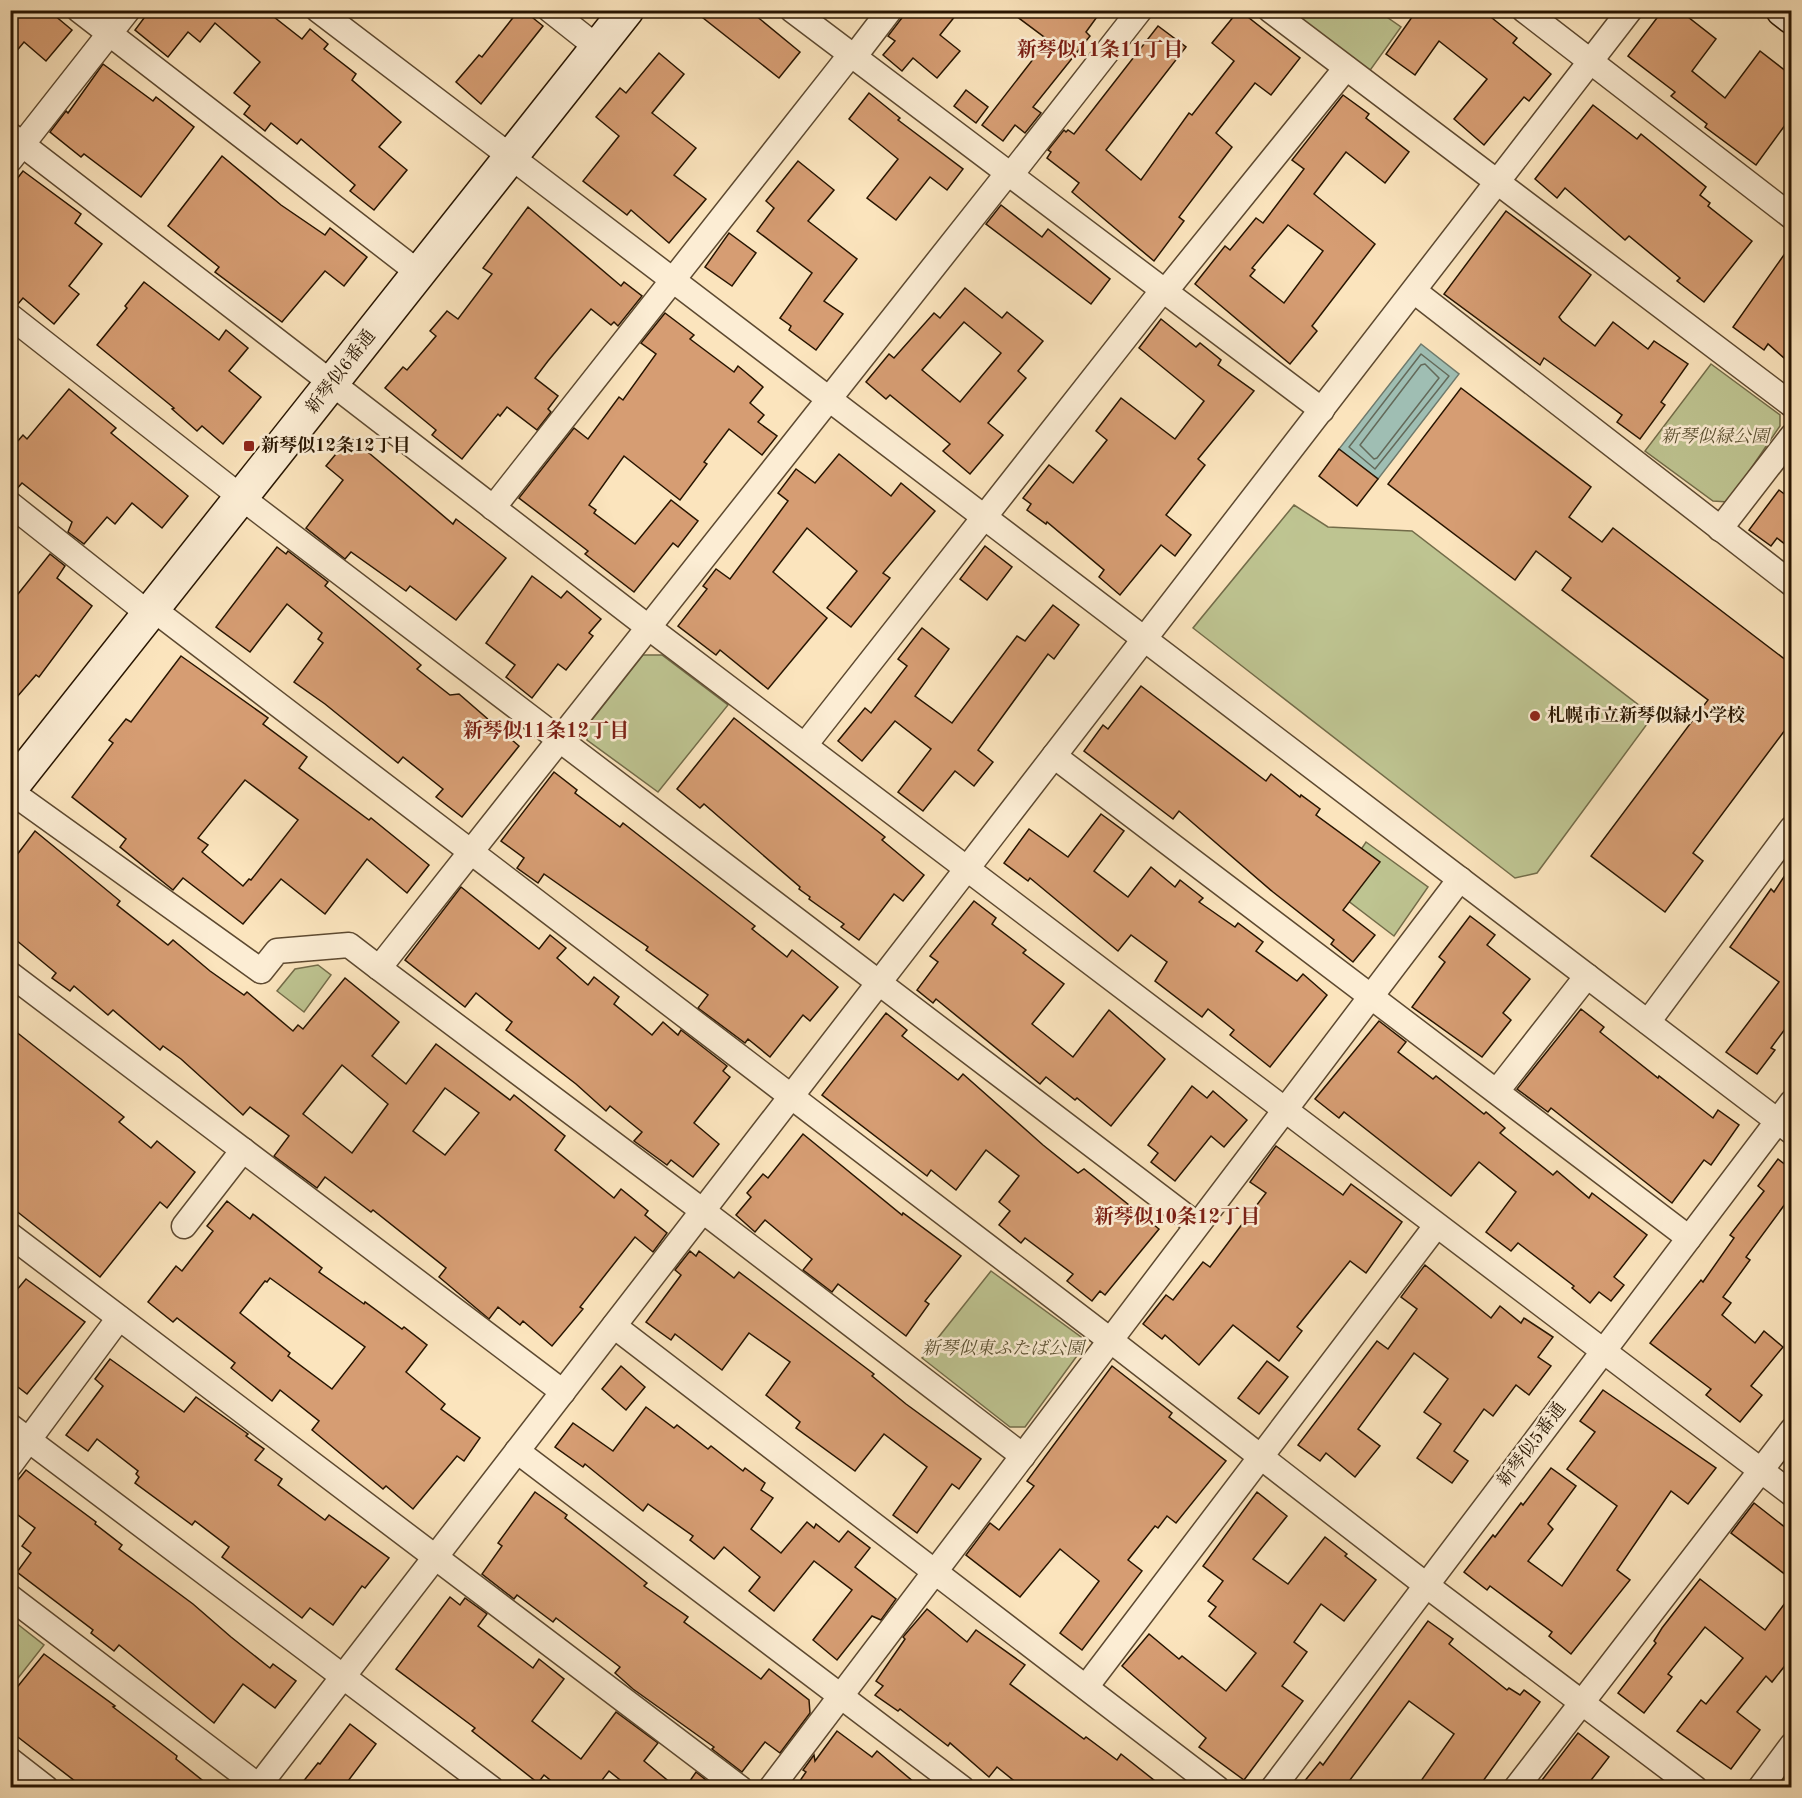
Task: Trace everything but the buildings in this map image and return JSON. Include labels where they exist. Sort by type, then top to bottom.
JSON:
[{"type":"street","points":[[79,10],[419,273]]},
{"type":"street","points":[[128,10],[15,147],[331,384],[1791,1494]]},
{"type":"street","points":[[318,10],[1648,1023],[1787,1118]]},
{"type":"street","points":[[550,10],[598,48]]},
{"type":"street","name":"新琴似6番通","points":[[10,790],[627,10]]},
{"type":"street","points":[[792,10],[1322,410]]},
{"type":"street","points":[[493,508],[672,279],[890,10]]},
{"type":"street","points":[[379,968],[827,398],[1140,10]]},
{"type":"street","points":[[1270,10],[1791,405]]},
{"type":"street","points":[[1524,10],[1791,217]]},
{"type":"street","points":[[10,1597],[259,1787],[1630,10]]},
{"type":"street","points":[[1783,10],[1791,17]]},
{"type":"street","points":[[806,745],[1163,292],[1346,68]]},
{"type":"street","points":[[1414,291],[1791,584]]},
{"type":"street","points":[[10,316],[242,498],[1196,1224]]},
{"type":"street","points":[[1720,529],[1791,436]]},
{"type":"street","points":[[10,504],[792,1096],[1426,1585],[1695,1788]]},
{"type":"street","points":[[1054,756],[1689,1238]]},
{"type":"street","points":[[10,790],[261,971],[277,951],[349,945],[703,1211],[1023,1456]]},
{"type":"street","points":[[1648,1023],[1791,828]]},
{"type":"street","points":[[771,1788],[1196,1224],[1286,1111],[1460,879]]},
{"type":"street","points":[[10,974],[563,1392]]},
{"type":"street","points":[[1497,1091],[1587,976]]},
{"type":"street","name":"新琴似5番通","points":[[1273,1788],[1689,1238],[1787,1118]]},
{"type":"street","points":[[184,1226],[243,1150]]},
{"type":"street","points":[[1086,1687],[1436,1226]]},
{"type":"street","points":[[10,1235],[740,1788]]},
{"type":"street","points":[[10,1465],[119,1318]]},
{"type":"street","points":[[614,1326],[1217,1788]]},
{"type":"street","points":[[10,1426],[491,1788]]},
{"type":"street","points":[[1516,1788],[1791,1430]]},
{"type":"street","points":[[517,1452],[962,1788]]},
{"type":"street","points":[[1760,1788],[1791,1745]]},
{"type":"street","points":[[10,1760],[46,1788]]},
{"type":"green space","points":[[1301,11],[1378,11],[1401,27],[1366,76],[1294,19]]},
{"type":"green space","name":"新琴似緑公園","points":[[1711,364],[1780,415],[1780,426],[1728,502],[1713,501],[1645,451]]},
{"type":"green space","points":[[1294,505],[1328,527],[1412,531],[1653,716],[1537,873],[1515,878],[1193,628]]},
{"type":"green space","points":[[643,655],[662,655],[728,705],[658,792],[587,740],[587,726]]},
{"type":"green space","points":[[1366,842],[1428,887],[1394,936],[1334,890]]},
{"type":"green space","points":[[318,965],[331,975],[304,1012],[277,991],[295,969]]},
{"type":"green space","name":"新琴似東ふたば公園","points":[[991,1271],[1081,1337],[1082,1349],[1025,1427],[1010,1427],[922,1358]]},
{"type":"green space","points":[[11,1619],[44,1645],[11,1687]]},
{"type":"water","points":[[1421,344],[1459,374],[1378,479],[1339,449]]},
{"type":"place","name":"新琴似12条12丁目","points":[[249,446]]},
{"type":"place","name":"札幌市立新琴似緑小学校","points":[[1535,716]]},
{"type":"district","name":"新琴似11条11丁目","points":[[1100,51]]},
{"type":"district","name":"新琴似11条12丁目","points":[[546,732]]},
{"type":"district","name":"新琴似10条12丁目","points":[[1177,1218]]}]
